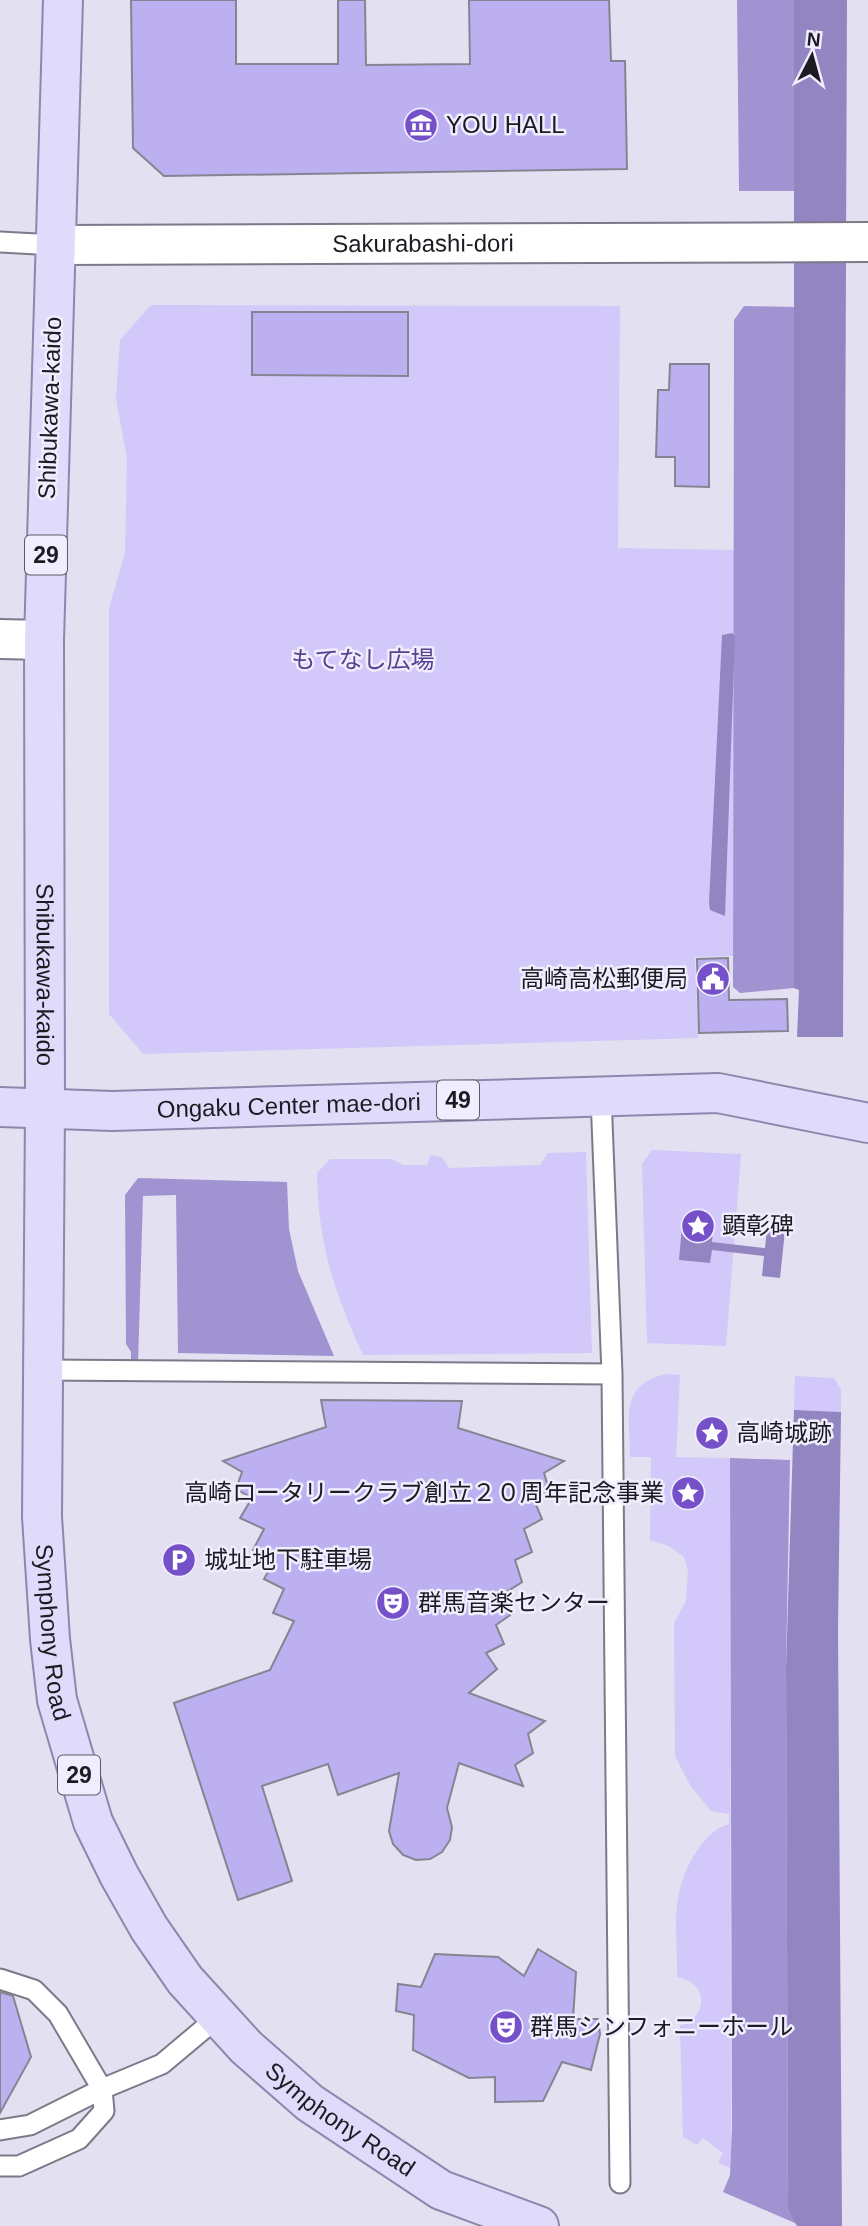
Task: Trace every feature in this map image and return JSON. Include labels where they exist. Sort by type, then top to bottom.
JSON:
[{"type":"main road","name":"Shibukawa-kaido","points":[[45,1110],[44,640],[63,0]]},
{"type":"main road","name":"Ongaku Center mae-dori","points":[[0,1107],[122,1110],[718,1093],[868,1123]]},
{"type":"main road","name":"Symphony Road","points":[[45,1110],[42,1517],[50,1639],[57,1700],[93,1822],[119,1875],[156,1939],[185,1980],[246,2048],[310,2103],[483,2216],[539,2226]]},
{"type":"street","name":"Sakurabashi-dori","points":[[55,245],[858,242]]},
{"type":"street","points":[[0,639],[44,640]]},
{"type":"lane","points":[[0,242],[55,245]]},
{"type":"lane","points":[[601,1096],[612,1374],[620,2183]]},
{"type":"lane","points":[[43,1370],[612,1374]]},
{"type":"lane","points":[[0,1979],[34,1990],[58,2014],[102,2089],[104,2111],[79,2139],[19,2166],[0,2166]]},
{"type":"lane","points":[[0,2130],[30,2125],[102,2089],[162,2064],[218,2017]]},
{"type":"green space","name":"もてなし広場","points":[[151,305],[620,306],[618,548],[734,550],[733,956],[695,957],[698,1038],[143,1054],[109,1014],[109,608],[125,553],[127,459],[116,398],[120,340]]},
{"type":"green space","points":[[652,1150],[741,1154],[726,1346],[647,1343],[642,1164]]},
{"type":"green space","points":[[586,1152],[592,1353],[363,1355],[336,1288],[324,1245],[317,1173],[330,1159],[392,1159],[403,1165],[427,1165],[430,1155],[442,1157],[449,1168],[540,1165],[548,1153]]},
{"type":"green space","points":[[666,1374],[680,1375],[676,1457],[730,1458],[731,2168],[718,2163],[723,2153],[703,2138],[697,2145],[683,2137],[680,2026],[696,2015],[701,2000],[695,1986],[688,1980],[677,1977],[677,1903],[682,1883],[696,1851],[711,1834],[729,1824],[729,1814],[711,1811],[690,1785],[675,1756],[674,1623],[686,1601],[688,1571],[684,1557],[669,1546],[650,1540],[651,1457],[630,1457],[629,1417],[634,1395],[651,1379]]},
{"type":"green space","points":[[795,1376],[834,1378],[841,1390],[841,1412],[794,1410]]},
{"type":"shaded area","points":[[737,0],[794,0],[794,191],[739,191]]},
{"type":"shaded area","points":[[794,0],[847,0],[843,1037],[797,1037],[799,990],[794,988]]},
{"type":"shaded area","points":[[744,306],[795,307],[794,988],[740,993],[733,987],[734,320]]},
{"type":"shaded area","points":[[732,633],[735,636],[725,916],[710,910],[709,903],[722,635]]},
{"type":"shaded area","points":[[138,1178],[287,1182],[289,1229],[298,1271],[334,1356],[178,1353],[176,1195],[143,1196],[138,1364],[131,1364],[131,1352],[126,1344],[125,1195]]},
{"type":"shaded area","points":[[682,1226],[713,1230],[712,1242],[765,1248],[767,1229],[785,1231],[780,1278],[762,1276],[764,1256],[712,1250],[710,1263],[679,1260]]},
{"type":"shaded area","points":[[794,1410],[841,1412],[838,1629],[842,2226],[797,2226],[788,2209],[786,1667]]},
{"type":"shaded area","points":[[730,1458],[790,1460],[786,1667],[788,2209],[797,2224],[723,2192],[730,2175],[732,2128]]},
{"type":"building","points":[[131,0],[236,0],[236,64],[338,64],[338,0],[365,0],[366,65],[470,64],[469,0],[609,0],[611,61],[625,61],[627,169],[164,176],[133,148]]},
{"type":"building","points":[[252,312],[408,312],[408,376],[252,375]]},
{"type":"building","points":[[670,364],[709,364],[709,487],[675,486],[675,457],[656,457],[658,390],[669,390]]},
{"type":"building","name":"高崎高松郵便局","points":[[728,958],[729,1000],[787,999],[788,1031],[699,1033],[697,959]]},
{"type":"building","name":"群馬音楽センター","points":[[321,1400],[462,1401],[458,1428],[564,1461],[544,1473],[550,1492],[534,1500],[542,1519],[524,1529],[532,1552],[515,1560],[522,1582],[505,1593],[513,1613],[496,1625],[504,1644],[486,1653],[497,1669],[469,1693],[545,1721],[528,1734],[533,1753],[515,1765],[523,1786],[459,1763],[447,1808],[452,1827],[450,1840],[442,1852],[430,1859],[416,1860],[403,1855],[393,1844],[389,1831],[399,1773],[338,1795],[328,1764],[262,1786],[292,1881],[238,1900],[174,1703],[270,1670],[294,1621],[273,1613],[284,1589],[264,1579],[275,1559],[253,1550],[264,1529],[240,1518],[252,1498],[236,1489],[242,1472],[223,1461],[326,1427]]},
{"type":"building","name":"群馬シンフォニーホール","points":[[538,1949],[576,1972],[573,2019],[598,2019],[600,2034],[591,2070],[562,2062],[543,2101],[495,2102],[495,2077],[469,2078],[413,2050],[414,2015],[396,2011],[398,1984],[421,1987],[435,1954],[498,1957],[524,1976]]},
{"type":"building","points":[[0,1992],[13,1996],[31,2057],[0,2113]]},
{"type":"place","name":"YOU HALL","points":[[421,125]]},
{"type":"place","name":"高崎高松郵便局","points":[[713,979]]},
{"type":"place","name":"顕彰碑","points":[[698,1226]]},
{"type":"place","name":"高崎城跡","points":[[712,1433]]},
{"type":"place","name":"高崎ロータリークラブ創立２０周年記念事業","points":[[688,1493]]},
{"type":"place","name":"城址地下駐車場","points":[[179,1560]]},
{"type":"place","name":"群馬音楽センター","points":[[393,1603]]},
{"type":"place","name":"群馬シンフォニーホール","points":[[506,2027]]}]
